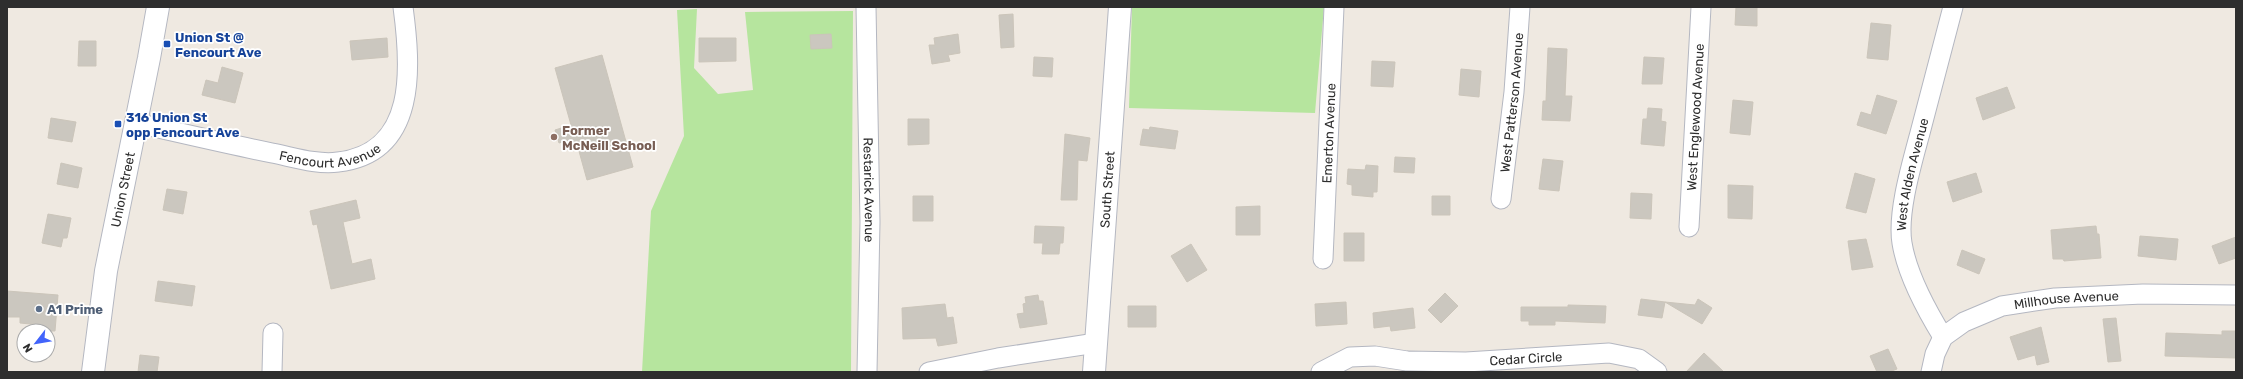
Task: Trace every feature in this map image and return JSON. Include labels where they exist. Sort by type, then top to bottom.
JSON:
[{"type":"main road","name":"Union Street","points":[[93,372],[106,271],[158,7]]},
{"type":"main road","name":"South Street","points":[[1094,372],[1120,7]]},
{"type":"street","name":"Fencourt Avenue","points":[[136,123],[248,148],[316,161],[338,162],[360,156],[376,148],[391,133],[403,109],[406,96],[409,49],[403,7]]},
{"type":"street","name":"Restarick Avenue","points":[[866,7],[870,222],[867,372]]},
{"type":"street","name":"Emerton Avenue","points":[[1323,259],[1334,7]]},
{"type":"street","name":"West Patterson Avenue","points":[[1501,199],[1514,92],[1520,7]]},
{"type":"street","name":"West Englewood Avenue","points":[[1689,228],[1701,7]]},
{"type":"street","name":"West Alden Avenue","points":[[1943,338],[1931,318],[1906,261],[1902,242],[1904,202],[1911,166],[1953,7]]},
{"type":"street","name":"Millhouse Avenue","points":[[1931,372],[1935,354],[1943,338],[1964,322],[2002,306],[2055,298],[2143,294],[2236,295]]},
{"type":"street","points":[[272,372],[273,334]]},
{"type":"street","points":[[929,372],[998,358],[1096,343]]},
{"type":"street","name":"Cedar Circle","points":[[1321,372],[1350,357],[1375,356],[1407,361],[1466,362],[1609,352],[1639,359],[1657,372]]},
{"type":"green space","points":[[1132,7],[1324,7],[1315,113],[1129,108]]},
{"type":"green space","points":[[697,9],[694,68],[718,94],[753,90],[745,12],[853,11],[851,372],[642,372],[651,211],[684,136],[677,10]]},
{"type":"building","points":[[1736,7],[1757,7],[1757,26],[1735,25]]},
{"type":"building","points":[[1013,14],[1014,47],[1001,48],[999,15]]},
{"type":"building","points":[[1871,23],[1891,25],[1888,60],[1867,58]]},
{"type":"building","points":[[831,34],[832,48],[811,49],[810,35]]},
{"type":"building","points":[[958,34],[960,53],[948,55],[950,61],[932,64],[929,45],[935,45],[934,38]]},
{"type":"building","points":[[387,38],[388,57],[352,60],[350,41]]},
{"type":"building","points":[[699,38],[736,38],[736,61],[699,62]]},
{"type":"building","points":[[79,41],[96,41],[96,66],[78,66]]},
{"type":"building","points":[[1548,48],[1567,49],[1565,96],[1572,96],[1570,121],[1542,120],[1543,101],[1546,101]]},
{"type":"building","points":[[602,55],[633,167],[587,180],[577,144],[570,146],[569,140],[559,143],[555,130],[571,125],[555,68]]},
{"type":"building","points":[[1034,57],[1053,58],[1052,77],[1033,76]]},
{"type":"building","points":[[1644,57],[1664,58],[1662,84],[1642,84]]},
{"type":"building","points":[[1372,61],[1395,62],[1393,87],[1371,86]]},
{"type":"building","points":[[222,67],[243,73],[235,103],[202,95],[206,80],[218,83]]},
{"type":"building","points":[[1461,69],[1481,71],[1479,97],[1459,95]]},
{"type":"building","points":[[2007,87],[2015,108],[1983,120],[1976,98]]},
{"type":"building","points":[[1877,95],[1897,101],[1886,134],[1857,125],[1861,112],[1871,115]]},
{"type":"building","points":[[1733,100],[1753,102],[1750,135],[1730,133]]},
{"type":"building","points":[[1648,108],[1662,109],[1661,121],[1666,122],[1664,146],[1641,144],[1643,119],[1647,119]]},
{"type":"building","points":[[51,118],[76,122],[72,142],[48,138]]},
{"type":"building","points":[[908,119],[929,119],[929,144],[908,145]]},
{"type":"building","points":[[1150,127],[1178,131],[1175,149],[1140,145],[1143,129],[1149,130]]},
{"type":"building","points":[[1065,134],[1090,138],[1087,161],[1078,160],[1077,200],[1061,200]]},
{"type":"building","points":[[1395,157],[1415,158],[1414,173],[1394,172]]},
{"type":"building","points":[[1543,159],[1563,161],[1559,191],[1539,189]]},
{"type":"building","points":[[61,163],[82,168],[78,188],[57,184]]},
{"type":"building","points":[[1366,165],[1378,166],[1377,192],[1373,192],[1373,197],[1352,195],[1352,185],[1347,184],[1348,169],[1365,170]]},
{"type":"building","points":[[1855,173],[1875,179],[1866,213],[1846,208]]},
{"type":"building","points":[[1976,173],[1982,192],[1953,202],[1947,182]]},
{"type":"building","points":[[1728,185],[1753,186],[1752,219],[1728,218]]},
{"type":"building","points":[[167,189],[187,192],[183,214],[163,210]]},
{"type":"building","points":[[1631,193],[1652,194],[1651,219],[1630,218]]},
{"type":"building","points":[[913,196],[933,196],[933,221],[913,221]]},
{"type":"building","points":[[1432,196],[1450,196],[1450,215],[1432,215]]},
{"type":"building","points":[[356,200],[360,218],[343,222],[352,264],[371,259],[375,279],[331,289],[317,224],[313,225],[310,211]]},
{"type":"building","points":[[1260,206],[1260,235],[1236,235],[1236,207]]},
{"type":"building","points":[[48,214],[71,218],[67,238],[63,238],[61,247],[42,243]]},
{"type":"building","points":[[1035,226],[1064,227],[1063,243],[1060,243],[1059,254],[1042,254],[1043,243],[1034,243]]},
{"type":"building","points":[[2096,226],[2097,234],[2099,234],[2101,258],[2064,261],[2063,259],[2053,259],[2051,230]]},
{"type":"building","points":[[1344,233],[1364,233],[1364,261],[1344,261]]},
{"type":"building","points":[[2140,236],[2178,239],[2176,260],[2138,256]]},
{"type":"building","points":[[2236,237],[2236,258],[2219,264],[2212,246]]},
{"type":"building","points":[[1866,239],[1873,267],[1852,270],[1848,241]]},
{"type":"building","points":[[1191,244],[1207,270],[1187,282],[1171,256]]},
{"type":"building","points":[[1962,250],[1985,259],[1979,274],[1957,265]]},
{"type":"building","points":[[158,281],[195,286],[192,306],[155,301]]},
{"type":"building","name":"A1 Prime","points":[[7,291],[58,295],[56,323],[20,323],[20,317],[7,317]]},
{"type":"building","points":[[1445,293],[1458,306],[1441,323],[1428,310]]},
{"type":"building","points":[[1038,295],[1039,301],[1043,301],[1047,324],[1020,328],[1017,314],[1024,313],[1023,304],[1026,303],[1025,297]]},
{"type":"building","points":[[1641,299],[1665,302],[1662,318],[1638,315]]},
{"type":"building","points":[[1698,299],[1712,308],[1702,324],[1665,302],[1695,305]]},
{"type":"building","points":[[1346,302],[1347,324],[1316,326],[1315,304]]},
{"type":"building","points":[[945,304],[947,318],[953,317],[957,343],[938,346],[936,338],[903,339],[902,308]]},
{"type":"building","points":[[1568,305],[1606,306],[1605,323],[1555,321],[1555,325],[1529,325],[1529,321],[1521,321],[1521,307],[1568,307]]},
{"type":"building","points":[[1128,306],[1156,306],[1156,327],[1128,327]]},
{"type":"building","points":[[1413,308],[1415,328],[1391,331],[1390,326],[1374,328],[1373,313]]},
{"type":"building","points":[[2116,318],[2121,361],[2108,362],[2103,319]]},
{"type":"building","points":[[2041,327],[2049,362],[2037,365],[2035,355],[2018,360],[2010,337]]},
{"type":"building","points":[[2222,331],[2236,331],[2236,358],[2165,356],[2166,333],[2222,335]]},
{"type":"building","points":[[1888,349],[1897,369],[1889,372],[1877,372],[1870,356]]},
{"type":"building","points":[[1704,353],[1724,372],[1686,372]]},
{"type":"building","points":[[140,355],[159,357],[157,372],[138,372]]},
{"type":"place","name":"Union St @ Fencourt Ave","points":[[167,44]]},
{"type":"place","name":"316 Union St opp Fencourt Ave","points":[[118,124]]},
{"type":"place","name":"Former McNeill School","points":[[554,137]]},
{"type":"place","name":"A1 Prime","points":[[39,309]]}]
